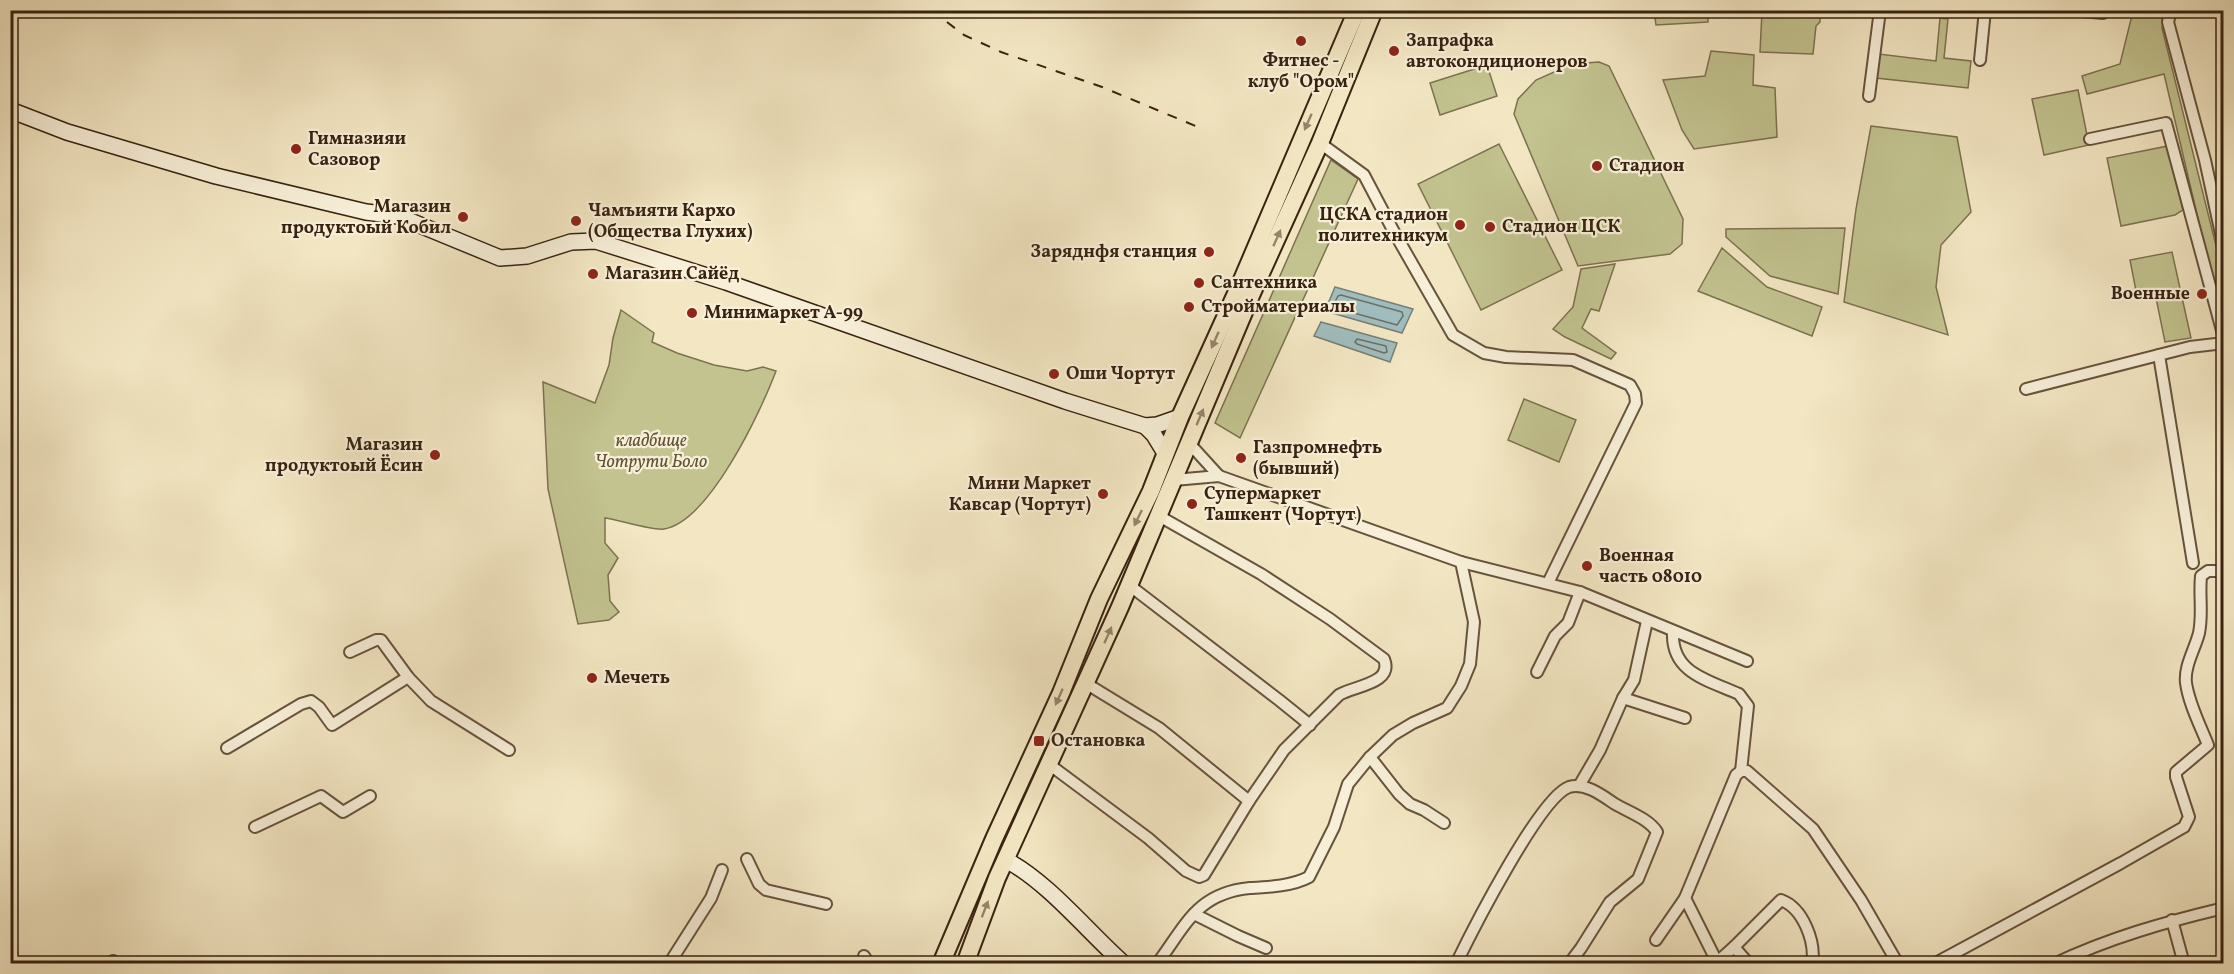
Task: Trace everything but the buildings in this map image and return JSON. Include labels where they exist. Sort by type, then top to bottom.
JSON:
[{"type":"main road","points":[[965,963],[1006,860],[1087,684],[1174,480],[1246,290],[1357,10]]},
{"type":"main road","points":[[941,963],[994,839],[1061,693],[1099,598],[1151,491],[1180,417],[1320,143],[1374,10]]},
{"type":"main road","points":[[1099,598],[1120,607]]},
{"type":"main road","points":[[953,936],[972,944]]},
{"type":"street","points":[[1869,96],[1880,10]]},
{"type":"street","points":[[1980,60],[1985,10]]},
{"type":"street","points":[[2070,10],[2103,13],[2106,10]]},
{"type":"street","points":[[2171,10],[2168,22],[2205,160],[2223,249]]},
{"type":"street","points":[[10,110],[68,132],[216,176],[366,212],[398,216],[500,258],[527,256],[571,242],[596,241],[738,285],[1065,401],[1145,426],[1157,425],[1180,417]]},
{"type":"street","points":[[2090,139],[2166,123],[2223,338]]},
{"type":"street","points":[[1320,143],[1364,175],[1453,335],[1484,353],[1506,357],[1573,360],[1630,385],[1635,394],[1636,403],[1548,583]]},
{"type":"street","points":[[2026,388],[2190,347],[2223,343]]},
{"type":"street","points":[[2159,356],[2193,563]]},
{"type":"street","points":[[1145,426],[1154,435],[1165,453]]},
{"type":"street","points":[[1189,443],[1219,476]]},
{"type":"street","points":[[1174,480],[1219,476],[1461,562],[1580,592],[1747,661]]},
{"type":"street","points":[[1050,765],[1148,838],[1186,871],[1199,877],[1204,874],[1284,750],[1339,695],[1380,679],[1387,667],[1384,659],[1330,619],[1261,574],[1159,516]]},
{"type":"street","points":[[1157,963],[1203,904],[1220,894],[1302,881],[1309,877],[1334,827],[1348,784],[1370,756],[1393,735],[1447,708],[1461,686],[1470,664],[1474,622],[1461,562]]},
{"type":"street","points":[[1934,963],[2121,863],[2188,823],[2189,817],[2176,772],[2208,745],[2190,700],[2186,681],[2187,671],[2199,632],[2202,611],[2201,576],[2208,571],[2223,571]]},
{"type":"street","points":[[1130,585],[1310,725]]},
{"type":"street","points":[[1537,672],[1555,636],[1568,623],[1580,592]]},
{"type":"street","points":[[1579,786],[1600,750],[1623,698],[1635,680],[1647,621]]},
{"type":"street","points":[[1673,632],[1674,652],[1686,669],[1739,694],[1748,706],[1741,771]]},
{"type":"street","points":[[350,652],[376,640],[381,640],[408,677],[431,701],[509,750]]},
{"type":"street","points":[[227,748],[301,704],[311,701],[319,707],[332,725],[408,677]]},
{"type":"street","points":[[1087,684],[1159,728],[1249,801]]},
{"type":"street","points":[[1623,698],[1684,718]]},
{"type":"street","points":[[1370,756],[1399,794],[1410,804],[1444,823]]},
{"type":"street","points":[[1656,940],[1685,898],[1736,775],[1741,771],[1747,771],[1813,829],[1861,900],[1898,963]]},
{"type":"street","points":[[1456,963],[1523,842],[1557,795],[1568,788],[1579,786],[1596,793],[1650,824],[1657,832],[1638,879],[1610,902],[1569,963]]},
{"type":"street","points":[[255,827],[321,796],[343,812],[370,796]]},
{"type":"street","points":[[747,859],[759,884],[766,890],[826,904]]},
{"type":"street","points":[[1006,860],[1042,887],[1121,963]]},
{"type":"street","points":[[669,963],[711,898],[722,870]]},
{"type":"street","points":[[1685,898],[1716,963],[1775,904],[1784,900],[1808,929],[1812,941],[1812,963]]},
{"type":"street","points":[[2054,963],[2094,945],[2223,908]]},
{"type":"street","points":[[1194,914],[1266,948]]},
{"type":"street","points":[[2172,921],[2184,963]]},
{"type":"street","points":[[1734,947],[1749,963]]},
{"type":"green space","points":[[1654,11],[1708,11],[1708,22],[1656,25]]},
{"type":"green space","points":[[1762,11],[1820,11],[1813,54],[1760,52]]},
{"type":"green space","points":[[2133,11],[2165,11],[2162,28],[2223,274],[2223,315],[2164,74],[2087,94],[2082,76],[2120,64]]},
{"type":"green space","points":[[1940,18],[1948,19],[1944,58],[1971,61],[1968,88],[1876,78],[1879,54],[1936,61]]},
{"type":"green space","points":[[1711,51],[1754,55],[1753,85],[1775,88],[1777,137],[1694,149],[1682,130],[1663,80],[1705,76]]},
{"type":"green space","name":"Стадион","points":[[1599,62],[1609,66],[1683,219],[1682,244],[1670,254],[1578,266],[1514,114],[1518,99],[1536,80],[1572,64]]},
{"type":"green space","points":[[1487,65],[1497,96],[1440,115],[1430,83]]},
{"type":"green space","points":[[2078,90],[2089,145],[2044,155],[2032,99]]},
{"type":"green space","points":[[1871,126],[1957,137],[1971,212],[1941,245],[1936,287],[1948,335],[1844,302],[1856,209]]},
{"type":"green space","name":"Стадион ЦСК","points":[[1499,144],[1562,270],[1481,310],[1418,184]]},
{"type":"green space","points":[[2168,146],[2183,210],[2175,215],[2121,226],[2107,158]]},
{"type":"green space","points":[[1331,160],[1358,179],[1240,438],[1215,423]]},
{"type":"green space","points":[[1845,228],[1838,294],[1770,276],[1726,237],[1726,229]]},
{"type":"green space","points":[[1722,248],[1767,287],[1822,307],[1812,336],[1698,291]]},
{"type":"green space","points":[[2172,252],[2191,338],[2165,342],[2155,293],[2137,296],[2130,260]]},
{"type":"green space","points":[[1615,264],[1599,311],[1591,309],[1582,328],[1616,353],[1611,359],[1553,329],[1573,307],[1581,269]]},
{"type":"green space","name":"кладбище Чотрути Боло","points":[[621,310],[654,333],[652,342],[677,353],[714,365],[747,371],[763,367],[776,371],[746,437],[731,462],[698,507],[681,522],[659,529],[605,518],[605,543],[618,558],[608,575],[610,601],[619,612],[609,620],[578,624],[548,489],[543,382],[595,403],[609,365],[613,338]]},
{"type":"green space","points":[[1524,399],[1576,420],[1559,462],[1508,440]]},
{"type":"water","points":[[1335,287],[1413,309],[1402,333],[1325,311]]},
{"type":"water","points":[[1321,322],[1397,343],[1390,362],[1314,336]]},
{"type":"railway","points":[[931,10],[964,35],[1001,52],[1102,87],[1198,127]]},
{"type":"place","name":"Фитнес - клуб \"Ором\"","points":[[1301,41]]},
{"type":"place","name":"Запрафка автокондиционеров","points":[[1394,51]]},
{"type":"place","name":"Гимназияи Сазовор","points":[[296,149]]},
{"type":"place","name":"Стадион","points":[[1597,166]]},
{"type":"place","name":"Магазин продуктоый Кобил","points":[[463,217]]},
{"type":"place","name":"Чамъияти Кархо (Общества Глухих)","points":[[576,221]]},
{"type":"place","name":"ЦСКА стадион политехникум","points":[[1460,225]]},
{"type":"place","name":"Стадион ЦСК","points":[[1490,227]]},
{"type":"place","name":"Заряднфя станция","points":[[1209,252]]},
{"type":"place","name":"Магазин Сайёд","points":[[593,274]]},
{"type":"place","name":"Сантехника","points":[[1199,283]]},
{"type":"place","name":"Военные","points":[[2202,294]]},
{"type":"place","name":"Стройматериалы","points":[[1189,307]]},
{"type":"place","name":"Минимаркет А-99","points":[[692,313]]},
{"type":"place","name":"Оши Чортут","points":[[1054,374]]},
{"type":"place","name":"Магазин продуктоый Ёсин","points":[[435,455]]},
{"type":"place","name":"Газпромнефть (бывший)","points":[[1241,458]]},
{"type":"place","name":"Мини Маркет Кавсар (Чортут)","points":[[1103,494]]},
{"type":"place","name":"Супермаркет Ташкент (Чортут)","points":[[1192,504]]},
{"type":"place","name":"Военная часть 08010","points":[[1587,566]]},
{"type":"place","name":"Мечеть","points":[[592,678]]},
{"type":"place","name":"Остановка","points":[[1039,741]]}]
